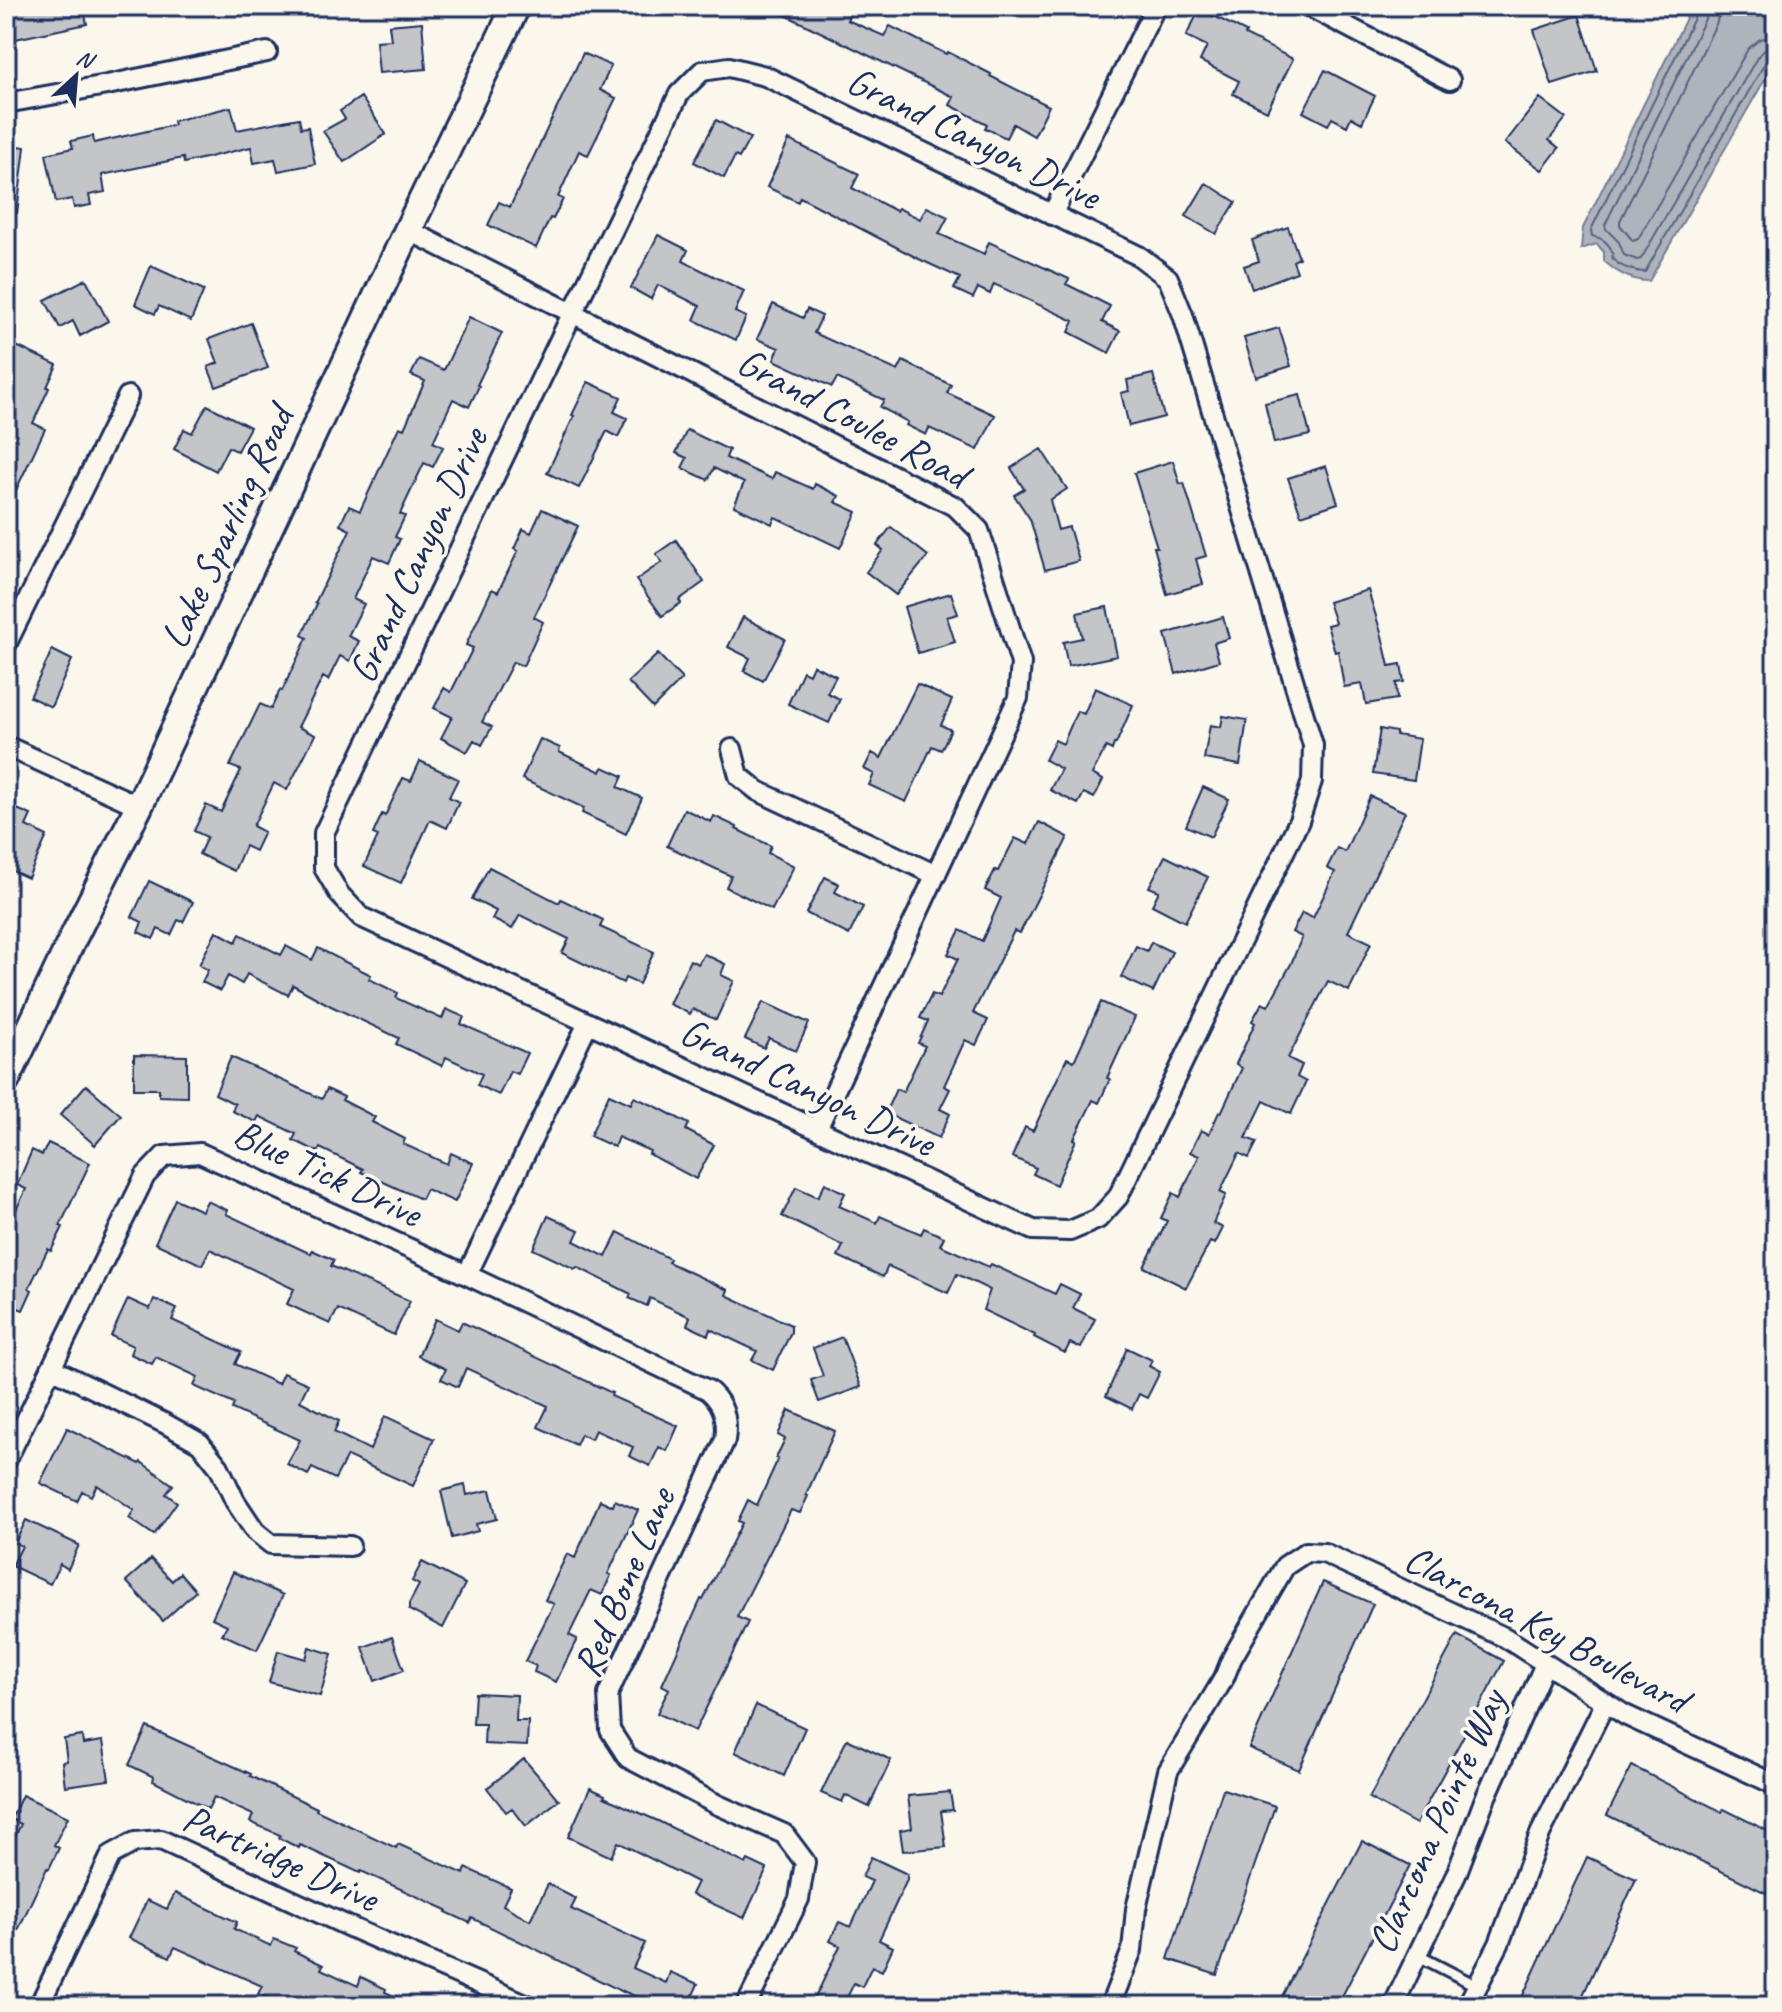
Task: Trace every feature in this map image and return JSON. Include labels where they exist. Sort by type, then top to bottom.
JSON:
[{"type":"street","name":"Lake Sparling Road","points":[[6,1080],[139,806],[516,6]]},
{"type":"street","points":[[1052,215],[1156,6]]},
{"type":"street","points":[[1308,6],[1343,14],[1450,80]]},
{"type":"street","points":[[6,103],[267,52]]},
{"type":"street","name":"Grand Canyon Drive","points":[[729,67],[765,76],[1139,256],[1168,278],[1183,315],[1313,745],[1312,781],[1299,821],[1118,1197],[1098,1219],[1070,1231],[1033,1230],[361,917],[340,895],[324,868],[324,833],[573,312],[679,94],[702,71],[729,67]]},
{"type":"street","name":"Grand Coulee Road","points":[[408,230],[956,507],[979,530],[1021,663],[1018,698],[817,1129]]},
{"type":"street","points":[[6,645],[128,396]]},
{"type":"street","points":[[6,746],[139,806]]},
{"type":"street","points":[[732,749],[739,776],[758,791],[936,875]]},
{"type":"street","points":[[467,1275],[588,1023]]},
{"type":"street","name":"Blue Tick Drive","points":[[6,1461],[145,1176],[164,1156],[200,1153],[467,1275]]},
{"type":"street","name":"Red Bone Lane","points":[[467,1275],[708,1390],[724,1411],[727,1427],[725,1440],[608,1694],[610,1730],[628,1758],[718,1805],[784,1834],[805,1862],[799,1899],[746,2006]]},
{"type":"street","points":[[51,1368],[200,1443],[219,1467],[235,1501],[255,1531],[271,1544],[350,1546]]},
{"type":"street","name":"Clarcona Key Boulevard","points":[[1110,2006],[1132,1950],[1136,1909],[1168,1771],[1224,1678],[1232,1658],[1285,1566],[1306,1552],[1324,1553],[1506,1638],[1625,1715],[1776,1785]]},
{"type":"street","name":"Clarcona Pointe Way","points":[[1393,2006],[1456,1875],[1484,1801],[1545,1664]]},
{"type":"street","points":[[1467,2006],[1499,1944],[1540,1834],[1605,1703]]},
{"type":"street","name":"Partridge Drive","points":[[39,2006],[111,1855],[135,1842],[161,1840],[530,2006]]},
{"type":"lane","points":[[1417,1955],[1477,1986]]},
{"type":"water","points":[[1692,6],[1776,6],[1776,60],[1649,281],[1630,278],[1604,261],[1604,252],[1597,244],[1581,249],[1583,228]]},
{"type":"building","points":[[6,6],[83,6],[87,24],[6,41]]},
{"type":"building","points":[[767,6],[854,6],[847,20],[884,36],[890,26],[946,54],[948,52],[1049,106],[1034,136],[1013,124],[1006,138],[985,128],[987,124],[950,105],[954,97]]},
{"type":"building","points":[[1200,9],[1293,59],[1267,111],[1233,94],[1239,81],[1200,61],[1207,46],[1186,36]]},
{"type":"building","points":[[1579,15],[1597,71],[1552,85],[1534,30]]},
{"type":"building","points":[[422,22],[426,69],[379,73],[376,41],[391,40],[389,25]]},
{"type":"building","points":[[583,53],[611,66],[600,90],[616,98],[588,155],[579,151],[558,197],[563,199],[536,248],[488,225],[499,202],[510,207]]},
{"type":"building","points":[[1325,70],[1375,96],[1362,123],[1351,117],[1347,126],[1332,118],[1328,125],[1303,112]]},
{"type":"building","points":[[361,97],[386,134],[344,162],[323,131],[345,119],[340,111]]},
{"type":"building","points":[[1540,98],[1566,118],[1549,140],[1559,148],[1542,170],[1505,143]]},
{"type":"building","points":[[231,107],[237,130],[299,118],[301,128],[308,127],[315,164],[278,171],[275,159],[254,163],[251,147],[184,163],[183,158],[102,175],[105,192],[89,195],[91,205],[74,208],[72,199],[56,202],[46,154],[73,148],[71,141],[93,136],[94,143],[174,125],[173,121]]},
{"type":"building","points":[[716,120],[750,138],[739,158],[735,156],[724,178],[694,162]]},
{"type":"building","points":[[789,140],[859,174],[852,188],[896,211],[898,208],[920,219],[927,207],[948,217],[939,234],[984,254],[989,242],[1069,279],[1066,284],[1110,306],[1102,322],[1120,331],[1109,353],[1069,332],[1074,321],[994,284],[990,294],[978,288],[973,298],[954,289],[960,278],[800,197],[798,202],[767,187]]},
{"type":"building","points":[[6,144],[25,147],[17,213],[6,212]]},
{"type":"building","points":[[1206,183],[1236,202],[1216,234],[1186,216]]},
{"type":"building","points":[[1288,227],[1299,258],[1293,261],[1297,272],[1252,289],[1244,266],[1259,261],[1252,240]]},
{"type":"building","points":[[658,235],[688,250],[683,261],[744,291],[735,312],[746,317],[736,340],[694,320],[700,306],[658,285],[651,299],[631,288]]},
{"type":"building","points":[[151,266],[204,290],[191,321],[159,306],[155,314],[135,304]]},
{"type":"building","points":[[86,279],[108,321],[80,336],[73,321],[60,328],[45,300]]},
{"type":"building","points":[[773,304],[803,318],[807,309],[822,316],[814,333],[898,371],[903,361],[951,385],[947,393],[995,415],[978,450],[929,428],[926,435],[906,425],[908,422],[880,407],[884,400],[837,378],[832,387],[774,360],[779,348],[757,339]]},
{"type":"building","points":[[469,317],[502,333],[469,407],[453,399],[433,442],[443,447],[433,467],[424,463],[400,514],[405,516],[395,537],[400,539],[389,563],[373,556],[353,599],[364,604],[348,636],[359,641],[350,661],[340,656],[328,680],[323,677],[298,727],[315,735],[287,790],[274,783],[253,826],[264,832],[255,851],[245,846],[234,871],[199,854],[207,837],[194,831],[206,805],[221,812],[241,770],[230,766],[260,704],[271,709],[282,691],[307,638],[302,635],[315,603],[350,530],[340,525],[349,506],[360,511],[399,427],[404,429],[425,381],[411,375],[419,359],[444,370]]},
{"type":"building","points":[[251,323],[268,368],[216,387],[208,367],[218,363],[209,339]]},
{"type":"building","points":[[1279,328],[1291,366],[1256,377],[1244,338]]},
{"type":"building","points":[[12,344],[57,365],[33,423],[45,429],[6,511],[6,356]]},
{"type":"building","points":[[1153,374],[1164,417],[1129,426],[1121,393],[1129,391],[1127,380]]},
{"type":"building","points":[[588,382],[621,397],[614,412],[627,418],[618,437],[607,431],[579,488],[547,473]]},
{"type":"building","points":[[1300,395],[1310,435],[1274,443],[1265,403]]},
{"type":"building","points":[[207,405],[250,427],[237,451],[228,447],[216,471],[174,449],[184,429],[192,433]]},
{"type":"building","points":[[687,430],[729,450],[726,458],[772,479],[775,472],[813,489],[815,484],[839,496],[835,502],[857,512],[840,548],[775,517],[772,524],[734,506],[744,483],[714,468],[708,480],[682,468],[687,458],[676,453]]},
{"type":"building","points":[[1041,449],[1067,489],[1050,500],[1058,530],[1069,527],[1079,561],[1045,570],[1030,519],[1014,495],[1024,489],[1011,468]]},
{"type":"building","points":[[1173,461],[1180,484],[1184,483],[1206,556],[1196,559],[1203,584],[1167,594],[1154,547],[1157,547],[1134,473]]},
{"type":"building","points":[[1326,466],[1338,503],[1301,515],[1288,478]]},
{"type":"building","points":[[542,509],[578,526],[534,617],[543,622],[523,666],[513,662],[482,722],[492,727],[482,745],[474,740],[467,752],[441,738],[452,717],[434,708],[444,688],[451,692],[473,648],[466,645],[492,589],[498,592],[518,551],[514,549],[523,529],[531,533]]},
{"type":"building","points":[[891,527],[928,556],[896,595],[866,572],[883,550],[877,545]]},
{"type":"building","points":[[676,540],[704,582],[662,616],[636,580],[662,562],[656,554]]},
{"type":"building","points":[[1368,590],[1389,666],[1401,664],[1404,682],[1396,683],[1397,699],[1366,704],[1362,684],[1344,687],[1338,651],[1335,652],[1327,625],[1335,623],[1328,602]]},
{"type":"building","points":[[951,593],[958,614],[947,617],[955,642],[918,653],[904,607]]},
{"type":"building","points":[[1107,607],[1117,656],[1068,666],[1063,642],[1082,638],[1077,613]]},
{"type":"building","points":[[743,617],[785,639],[763,681],[744,671],[750,658],[728,647]]},
{"type":"building","points":[[1223,617],[1229,638],[1214,643],[1219,661],[1176,674],[1165,634]]},
{"type":"building","points":[[52,650],[72,660],[51,707],[30,697]]},
{"type":"building","points":[[658,654],[682,679],[653,708],[628,682]]},
{"type":"building","points":[[813,665],[836,676],[827,693],[840,699],[829,723],[788,704],[803,671],[809,674]]},
{"type":"building","points":[[917,684],[952,700],[941,725],[951,730],[941,750],[932,746],[906,802],[869,785],[874,774],[864,769],[872,753],[881,758]]},
{"type":"building","points":[[1095,688],[1133,705],[1116,744],[1112,750],[1106,747],[1092,774],[1103,780],[1094,798],[1084,793],[1078,804],[1050,790],[1061,769],[1045,760],[1055,740],[1063,744],[1077,711],[1084,714]]},
{"type":"building","points":[[1223,716],[1247,720],[1240,765],[1204,759],[1210,725],[1221,727]]},
{"type":"building","points":[[1380,729],[1420,739],[1414,780],[1373,774]]},
{"type":"building","points":[[540,739],[601,772],[603,767],[623,776],[618,787],[642,798],[626,834],[582,813],[584,808],[522,779]]},
{"type":"building","points":[[420,761],[458,779],[449,797],[459,802],[447,828],[430,820],[401,883],[364,866],[378,836],[373,834],[382,814],[385,816],[403,778],[411,781]]},
{"type":"building","points":[[1203,787],[1229,799],[1211,837],[1186,826]]},
{"type":"building","points":[[1370,796],[1405,812],[1348,932],[1371,943],[1349,991],[1328,981],[1288,1058],[1302,1065],[1297,1077],[1306,1082],[1291,1114],[1264,1101],[1246,1138],[1257,1142],[1249,1158],[1239,1153],[1220,1192],[1226,1195],[1213,1223],[1223,1228],[1215,1244],[1210,1242],[1186,1288],[1144,1267],[1167,1221],[1161,1218],[1173,1193],[1180,1197],[1199,1156],[1190,1152],[1201,1130],[1209,1134],[1242,1068],[1236,1064],[1255,1023],[1252,1021],[1262,1003],[1268,1006],[1291,964],[1302,937],[1292,932],[1302,913],[1313,918],[1335,872],[1327,868],[1337,848],[1345,852]]},
{"type":"building","points":[[10,806],[31,815],[26,826],[47,836],[28,878],[6,868],[6,816]]},
{"type":"building","points":[[684,809],[711,822],[714,816],[737,827],[771,846],[768,853],[794,866],[772,910],[726,887],[731,876],[667,846]]},
{"type":"building","points":[[1039,822],[1068,837],[1020,933],[1014,931],[973,1013],[988,1020],[976,1045],[965,1040],[944,1086],[950,1089],[940,1109],[950,1114],[939,1138],[885,1113],[896,1089],[903,1092],[925,1046],[918,1043],[928,1021],[920,1018],[932,994],[939,997],[958,959],[948,954],[960,930],[982,941],[1001,898],[985,890],[1015,838],[1028,844]]},
{"type":"building","points":[[1165,856],[1208,877],[1185,922],[1152,905],[1159,891],[1149,887]]},
{"type":"building","points":[[489,867],[559,903],[561,899],[603,920],[600,927],[654,952],[639,984],[625,978],[623,983],[562,953],[569,939],[520,915],[512,929],[492,919],[496,911],[472,899]]},
{"type":"building","points":[[825,877],[839,884],[835,892],[863,907],[849,935],[806,913]]},
{"type":"building","points":[[149,881],[193,902],[183,922],[178,920],[171,935],[158,929],[153,939],[138,932],[142,922],[132,917]]},
{"type":"building","points":[[216,931],[236,942],[240,934],[281,955],[286,946],[312,960],[318,948],[371,975],[369,979],[398,993],[396,998],[442,1019],[446,1009],[464,1017],[461,1024],[527,1053],[517,1074],[510,1071],[499,1095],[477,1085],[482,1074],[446,1057],[442,1066],[396,1044],[399,1038],[293,985],[288,995],[247,974],[242,984],[228,976],[220,991],[202,982],[208,970],[199,965]]},
{"type":"building","points":[[1151,942],[1172,952],[1153,992],[1121,977],[1136,946],[1147,951]]},
{"type":"building","points":[[704,954],[725,964],[721,975],[734,981],[716,1020],[693,1009],[690,1014],[669,1004],[690,960],[698,964]]},
{"type":"building","points":[[763,1002],[809,1023],[796,1051],[769,1038],[764,1048],[745,1039]]},
{"type":"building","points":[[1101,1002],[1135,1017],[1099,1103],[1093,1100],[1056,1185],[1033,1174],[1036,1168],[1012,1157],[1025,1127],[1033,1131],[1067,1058],[1074,1061]]},
{"type":"building","points":[[134,1055],[187,1056],[187,1097],[159,1096],[159,1089],[134,1089]]},
{"type":"building","points":[[231,1057],[322,1099],[327,1089],[344,1097],[342,1100],[375,1117],[372,1122],[405,1139],[403,1144],[447,1164],[451,1153],[473,1163],[455,1202],[426,1189],[421,1199],[361,1172],[363,1169],[320,1148],[318,1152],[293,1140],[296,1134],[259,1116],[256,1122],[232,1111],[235,1104],[215,1094]]},
{"type":"building","points":[[86,1085],[121,1115],[95,1145],[60,1115]]},
{"type":"building","points":[[609,1094],[631,1104],[634,1097],[657,1107],[689,1124],[686,1130],[714,1145],[696,1179],[649,1154],[650,1151],[618,1137],[614,1147],[590,1136]]},
{"type":"building","points":[[48,1143],[90,1163],[60,1226],[63,1227],[29,1288],[32,1290],[23,1310],[18,1308],[6,1335],[6,1231],[26,1189],[17,1185],[32,1150],[42,1155]]},
{"type":"building","points":[[825,1183],[845,1193],[839,1206],[877,1223],[880,1216],[921,1234],[924,1228],[944,1237],[940,1245],[989,1267],[991,1264],[1055,1294],[1060,1284],[1080,1294],[1073,1308],[1095,1319],[1081,1348],[1070,1343],[1065,1353],[983,1310],[990,1290],[957,1274],[948,1293],[888,1266],[883,1277],[838,1256],[843,1246],[782,1216],[796,1187],[818,1197]]},
{"type":"building","points":[[175,1199],[202,1211],[207,1201],[227,1210],[226,1214],[311,1254],[312,1250],[334,1260],[331,1266],[410,1301],[394,1335],[338,1309],[330,1324],[287,1304],[294,1289],[210,1249],[202,1265],[155,1243]]},
{"type":"building","points":[[548,1216],[579,1230],[574,1241],[606,1257],[618,1232],[670,1259],[668,1262],[728,1290],[726,1295],[791,1325],[791,1332],[773,1370],[752,1360],[757,1351],[710,1329],[708,1335],[687,1325],[690,1317],[650,1298],[647,1306],[629,1298],[631,1294],[577,1267],[575,1269],[533,1249]]},
{"type":"building","points":[[128,1299],[150,1309],[154,1299],[177,1309],[172,1320],[241,1352],[235,1364],[278,1384],[283,1373],[308,1384],[300,1401],[339,1421],[334,1432],[370,1450],[385,1416],[434,1439],[413,1486],[347,1456],[335,1479],[312,1468],[308,1475],[287,1464],[300,1440],[232,1409],[234,1404],[194,1386],[198,1377],[156,1357],[152,1364],[130,1354],[133,1346],[111,1336]]},
{"type":"building","points":[[435,1319],[458,1330],[462,1322],[678,1426],[667,1451],[659,1447],[650,1466],[629,1456],[633,1447],[595,1430],[591,1439],[581,1434],[576,1445],[538,1427],[548,1406],[466,1368],[458,1387],[441,1379],[446,1369],[418,1356]]},
{"type":"building","points":[[842,1337],[861,1387],[819,1402],[811,1380],[823,1376],[813,1348]]},
{"type":"building","points":[[1127,1348],[1152,1360],[1149,1366],[1160,1372],[1147,1398],[1139,1394],[1132,1409],[1106,1396]]},
{"type":"building","points":[[789,1410],[835,1431],[800,1513],[791,1510],[737,1617],[748,1622],[695,1731],[657,1713],[669,1689],[662,1685],[701,1599],[742,1523],[738,1521],[748,1500],[757,1505],[785,1439],[778,1435]]},
{"type":"building","points":[[67,1428],[141,1462],[173,1485],[166,1494],[177,1502],[154,1535],[129,1518],[134,1510],[97,1485],[91,1496],[82,1491],[77,1501],[40,1483]]},
{"type":"building","points":[[465,1485],[467,1495],[490,1490],[497,1519],[476,1524],[478,1531],[452,1538],[441,1491]]},
{"type":"building","points":[[600,1500],[613,1506],[615,1500],[638,1510],[608,1574],[611,1575],[602,1595],[591,1590],[569,1635],[577,1639],[556,1682],[534,1672],[536,1666],[525,1661],[554,1604],[545,1600],[567,1554],[575,1558]]},
{"type":"building","points":[[26,1520],[79,1545],[68,1569],[60,1564],[50,1584],[12,1566],[22,1546],[15,1543]]},
{"type":"building","points":[[151,1559],[172,1581],[180,1573],[196,1591],[163,1621],[126,1581]]},
{"type":"building","points":[[422,1562],[465,1584],[443,1628],[409,1610],[419,1585],[412,1581]]},
{"type":"building","points":[[233,1572],[283,1595],[257,1650],[222,1634],[227,1625],[212,1618]]},
{"type":"building","points":[[1323,1582],[1373,1604],[1299,1770],[1249,1748]]},
{"type":"building","points":[[1457,1635],[1504,1661],[1416,1824],[1369,1798]]},
{"type":"building","points":[[392,1637],[404,1670],[375,1681],[363,1647]]},
{"type":"building","points":[[309,1647],[332,1654],[320,1696],[269,1682],[278,1651],[306,1659]]},
{"type":"building","points":[[475,1693],[517,1695],[516,1721],[528,1721],[527,1746],[484,1744],[485,1724],[473,1724]]},
{"type":"building","points":[[756,1705],[805,1728],[784,1776],[735,1752]]},
{"type":"building","points":[[147,1727],[251,1774],[316,1810],[396,1848],[398,1844],[464,1874],[466,1868],[511,1888],[503,1905],[530,1920],[548,1884],[576,1899],[571,1909],[645,1943],[633,1968],[666,1983],[670,1972],[698,1984],[688,2006],[658,2006],[623,1992],[472,1918],[470,1923],[361,1871],[300,1845],[299,1848],[279,1838],[280,1835],[250,1822],[253,1815],[214,1797],[208,1809],[153,1781],[154,1777],[129,1765]]},
{"type":"building","points":[[82,1736],[83,1744],[103,1741],[109,1780],[65,1786],[62,1762],[67,1761],[64,1739]]},
{"type":"building","points":[[847,1739],[891,1760],[869,1807],[845,1795],[842,1802],[821,1793]]},
{"type":"building","points":[[524,1759],[559,1800],[526,1826],[512,1808],[506,1812],[487,1788]]},
{"type":"building","points":[[1632,1766],[1722,1812],[1724,1809],[1776,1835],[1776,1898],[1607,1815]]},
{"type":"building","points":[[590,1788],[746,1864],[748,1860],[767,1869],[744,1918],[691,1894],[697,1882],[618,1842],[611,1857],[568,1837]]},
{"type":"building","points":[[1223,1789],[1275,1806],[1217,1975],[1168,1959]]},
{"type":"building","points":[[950,1792],[953,1810],[941,1811],[946,1847],[903,1851],[900,1830],[912,1828],[908,1796]]},
{"type":"building","points":[[22,1795],[68,1817],[54,1845],[59,1848],[6,1956],[6,1856],[21,1824],[11,1819]]},
{"type":"building","points":[[1362,1841],[1410,1865],[1337,2006],[1291,2006],[1280,2000]]},
{"type":"building","points":[[871,1857],[907,1874],[879,1940],[893,1947],[882,1971],[872,1966],[862,1987],[854,1983],[843,2006],[811,2006],[840,1946],[830,1941],[839,1922],[851,1927],[872,1881],[862,1877]]},
{"type":"building","points":[[1587,1857],[1636,1879],[1578,2006],[1518,2006]]},
{"type":"building","points":[[175,1893],[237,1922],[234,1929],[271,1946],[274,1939],[296,1948],[294,1951],[323,1965],[321,1969],[358,1986],[361,1977],[417,2006],[285,2006],[258,1994],[262,1986],[175,1947],[170,1957],[129,1938],[147,1900],[167,1909]]}]
